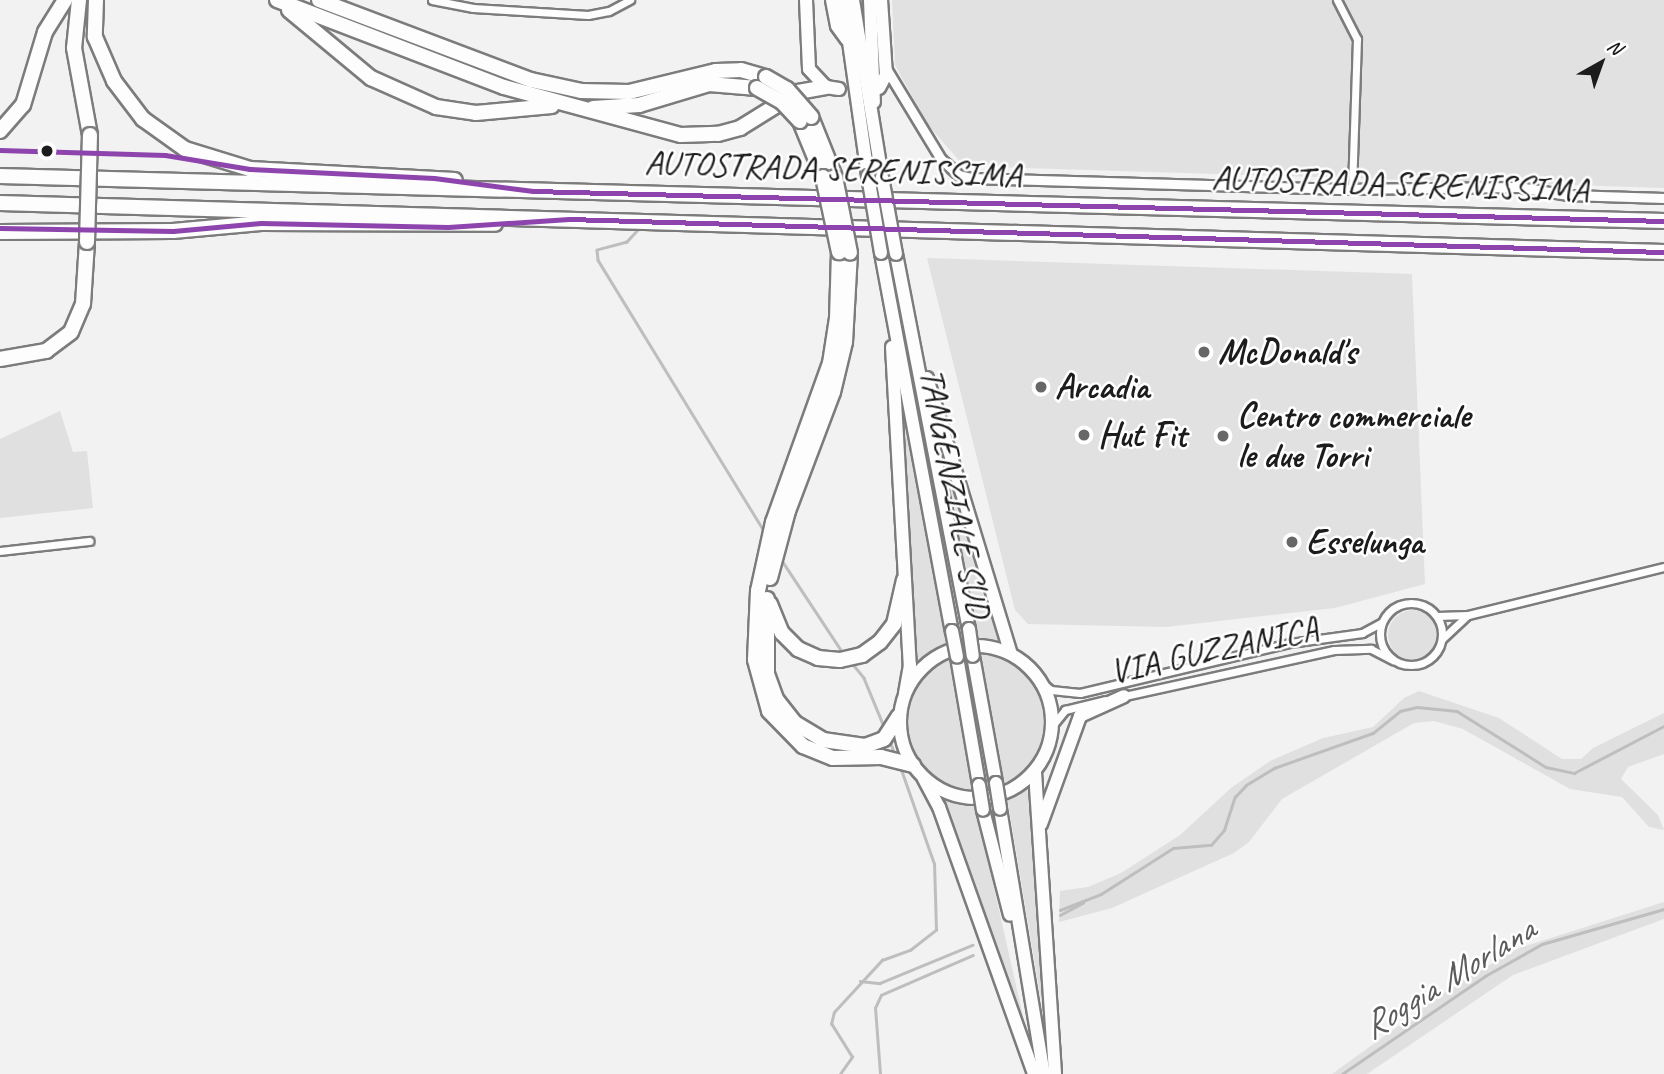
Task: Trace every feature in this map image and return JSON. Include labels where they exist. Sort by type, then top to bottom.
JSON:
[{"type":"highway","points":[[0,131],[23,105],[45,32],[65,0]]},
{"type":"highway","points":[[0,359],[47,351],[64,340],[79,318],[87,242],[90,135],[74,48],[79,0]]},
{"type":"highway","points":[[96,0],[96,41],[118,88],[153,128],[193,153],[244,168],[434,178],[533,191]]},
{"type":"highway","points":[[275,0],[371,78],[436,107],[470,113],[639,105],[709,84],[762,82]]},
{"type":"highway","points":[[275,0],[448,68],[660,131],[700,136],[740,128],[798,92],[832,88]]},
{"type":"highway","points":[[320,0],[531,80],[581,91],[629,92],[716,71],[741,70],[762,82],[787,89],[806,119],[829,177],[845,253],[845,342],[833,392],[788,511],[767,593],[767,674],[776,699],[795,723],[823,740],[865,747],[884,739],[899,716]]},
{"type":"highway","name":"AUTOSTRADA SERENISSIMA","points":[[0,176],[1664,221]]},
{"type":"highway","name":"AUTOSTRADA SERENISSIMA","points":[[0,202],[1664,252]]},
{"type":"highway","points":[[0,232],[173,231],[254,223],[441,227],[569,219]]},
{"type":"highway","points":[[845,253],[830,363],[773,522],[758,591],[755,660],[769,711],[803,746],[833,758],[881,757],[912,765]]},
{"type":"highway","points":[[0,349],[47,351]]},
{"type":"highway","points":[[767,593],[782,634],[798,649],[818,658],[840,660],[862,655],[880,642],[894,624],[905,580]]},
{"type":"main road","points":[[806,0],[807,63],[832,88]]},
{"type":"main road","points":[[832,0],[837,26],[847,40]]},
{"type":"main road","name":"TANGENZIALE SUD","points":[[843,0],[881,253],[983,810],[1029,993]]},
{"type":"main road","name":"TANGENZIALE SUD","points":[[853,0],[878,158],[969,629],[1044,1074]]},
{"type":"main road","points":[[870,0],[878,158]]},
{"type":"main road","points":[[879,88],[886,66],[881,0]]},
{"type":"main road","points":[[906,307],[1012,654],[1041,682],[1052,726],[1047,750],[1035,772],[1005,793],[981,799],[956,796],[924,779]]},
{"type":"main road","points":[[894,319],[891,345],[910,665],[899,716],[900,733],[912,765],[924,779],[939,807],[1034,1074]]},
{"type":"main road","points":[[905,693],[918,671],[950,650],[975,646],[1012,654]]},
{"type":"main road","points":[[1038,835],[1080,716],[1124,696]]},
{"type":"main road","points":[[1035,772],[1055,1074]]},
{"type":"street","points":[[432,0],[588,15],[609,11],[630,0]]},
{"type":"street","points":[[1337,0],[1357,39],[1352,189]]},
{"type":"street","points":[[886,66],[941,159],[959,175],[971,178],[1352,189],[1517,187],[1568,195],[1664,198]]},
{"type":"street","points":[[879,88],[902,96]]},
{"type":"street","points":[[0,551],[89,541]]},
{"type":"street","name":"VIA GUZZANICA","points":[[1041,682],[1051,690],[1080,693],[1290,643],[1362,633],[1381,623],[1388,612],[1405,603],[1423,605],[1437,616],[1468,615],[1664,567]]},
{"type":"street","name":"VIA GUZZANICA","points":[[1052,726],[1065,710],[1334,650],[1371,649],[1393,660],[1423,663],[1442,639],[1468,615]]},
{"type":"street","points":[[1437,616],[1442,639]]},
{"type":"street","points":[[1381,623],[1381,644],[1393,660]]},
{"type":"shaded area","points":[[892,0],[1664,0],[1664,188],[964,166],[927,124],[895,65]]},
{"type":"shaded area","points":[[927,258],[1412,274],[1425,584],[1335,608],[1166,627],[1028,624],[1015,610]]},
{"type":"shaded area","points":[[920,366],[1007,649],[976,643]]},
{"type":"shaded area","points":[[902,403],[948,645],[933,652],[911,674],[915,661]]},
{"type":"shaded area","points":[[60,411],[73,452],[87,451],[93,508],[0,518],[0,439]]},
{"type":"shaded area","points":[[1413,610],[1430,618],[1438,635],[1430,652],[1413,660],[1396,652],[1388,635],[1396,618]]},
{"type":"shaded area","points":[[976,651],[1003,656],[1026,672],[1042,695],[1047,722],[1042,749],[1026,772],[1003,788],[976,793],[949,788],[926,772],[910,749],[905,722],[910,695],[926,672],[949,656]]},
{"type":"shaded area","points":[[1419,691],[1499,718],[1562,759],[1581,759],[1593,748],[1664,713],[1664,754],[1628,767],[1621,779],[1658,815],[1664,830],[1649,827],[1622,797],[1570,789],[1463,729],[1434,721],[1414,723],[1282,799],[1249,842],[1234,853],[1112,908],[1059,922],[1060,891],[1088,887],[1121,873],[1180,835],[1231,788],[1270,761],[1323,738],[1373,727],[1404,698]]},
{"type":"shaded area","points":[[1031,785],[1049,1048],[1007,797]]},
{"type":"shaded area","points":[[932,787],[975,804],[1032,1056],[949,817]]},
{"type":"shaded area","points":[[1664,902],[1664,919],[1513,975],[1367,1074],[1332,1074],[1455,985],[1519,948]]},
{"type":"waterway","points":[[639,229],[627,242],[597,250],[598,260],[765,533]]},
{"type":"waterway","points":[[781,559],[843,653]]},
{"type":"waterway","points":[[852,663],[864,678],[885,729]]},
{"type":"waterway","points":[[1060,910],[1101,894],[1173,848],[1211,845],[1224,830],[1235,797],[1246,785],[1274,768],[1373,733],[1400,711],[1417,707],[1457,711],[1546,767],[1574,773],[1664,726]]},
{"type":"waterway","points":[[890,741],[895,755]]},
{"type":"waterway","points":[[840,1074],[852,1057],[831,1024],[834,1012],[882,960],[910,950],[936,930],[934,864],[900,767]]},
{"type":"waterway","points":[[1060,915],[1083,903]]},
{"type":"waterway","name":"Roggia Morlana","points":[[1342,1074],[1485,976],[1542,944],[1664,909]]},
{"type":"waterway","points":[[860,981],[880,983],[972,945]]},
{"type":"waterway","points":[[880,1074],[875,1008],[881,995],[973,955]]},
{"type":"transit line","points":[[0,150],[165,155],[250,169],[434,178],[533,191],[1664,221]]},
{"type":"transit line","points":[[0,228],[173,231],[261,223],[448,227],[569,219],[1664,252]]},
{"type":"place","name":"McDonald's","points":[[1204,352]]},
{"type":"place","name":"Arcadia","points":[[1041,387]]},
{"type":"place","name":"Hut Fit","points":[[1084,435]]},
{"type":"place","name":"Centro commerciale le due Torri","points":[[1223,436]]},
{"type":"place","name":"Esselunga","points":[[1292,542]]}]
